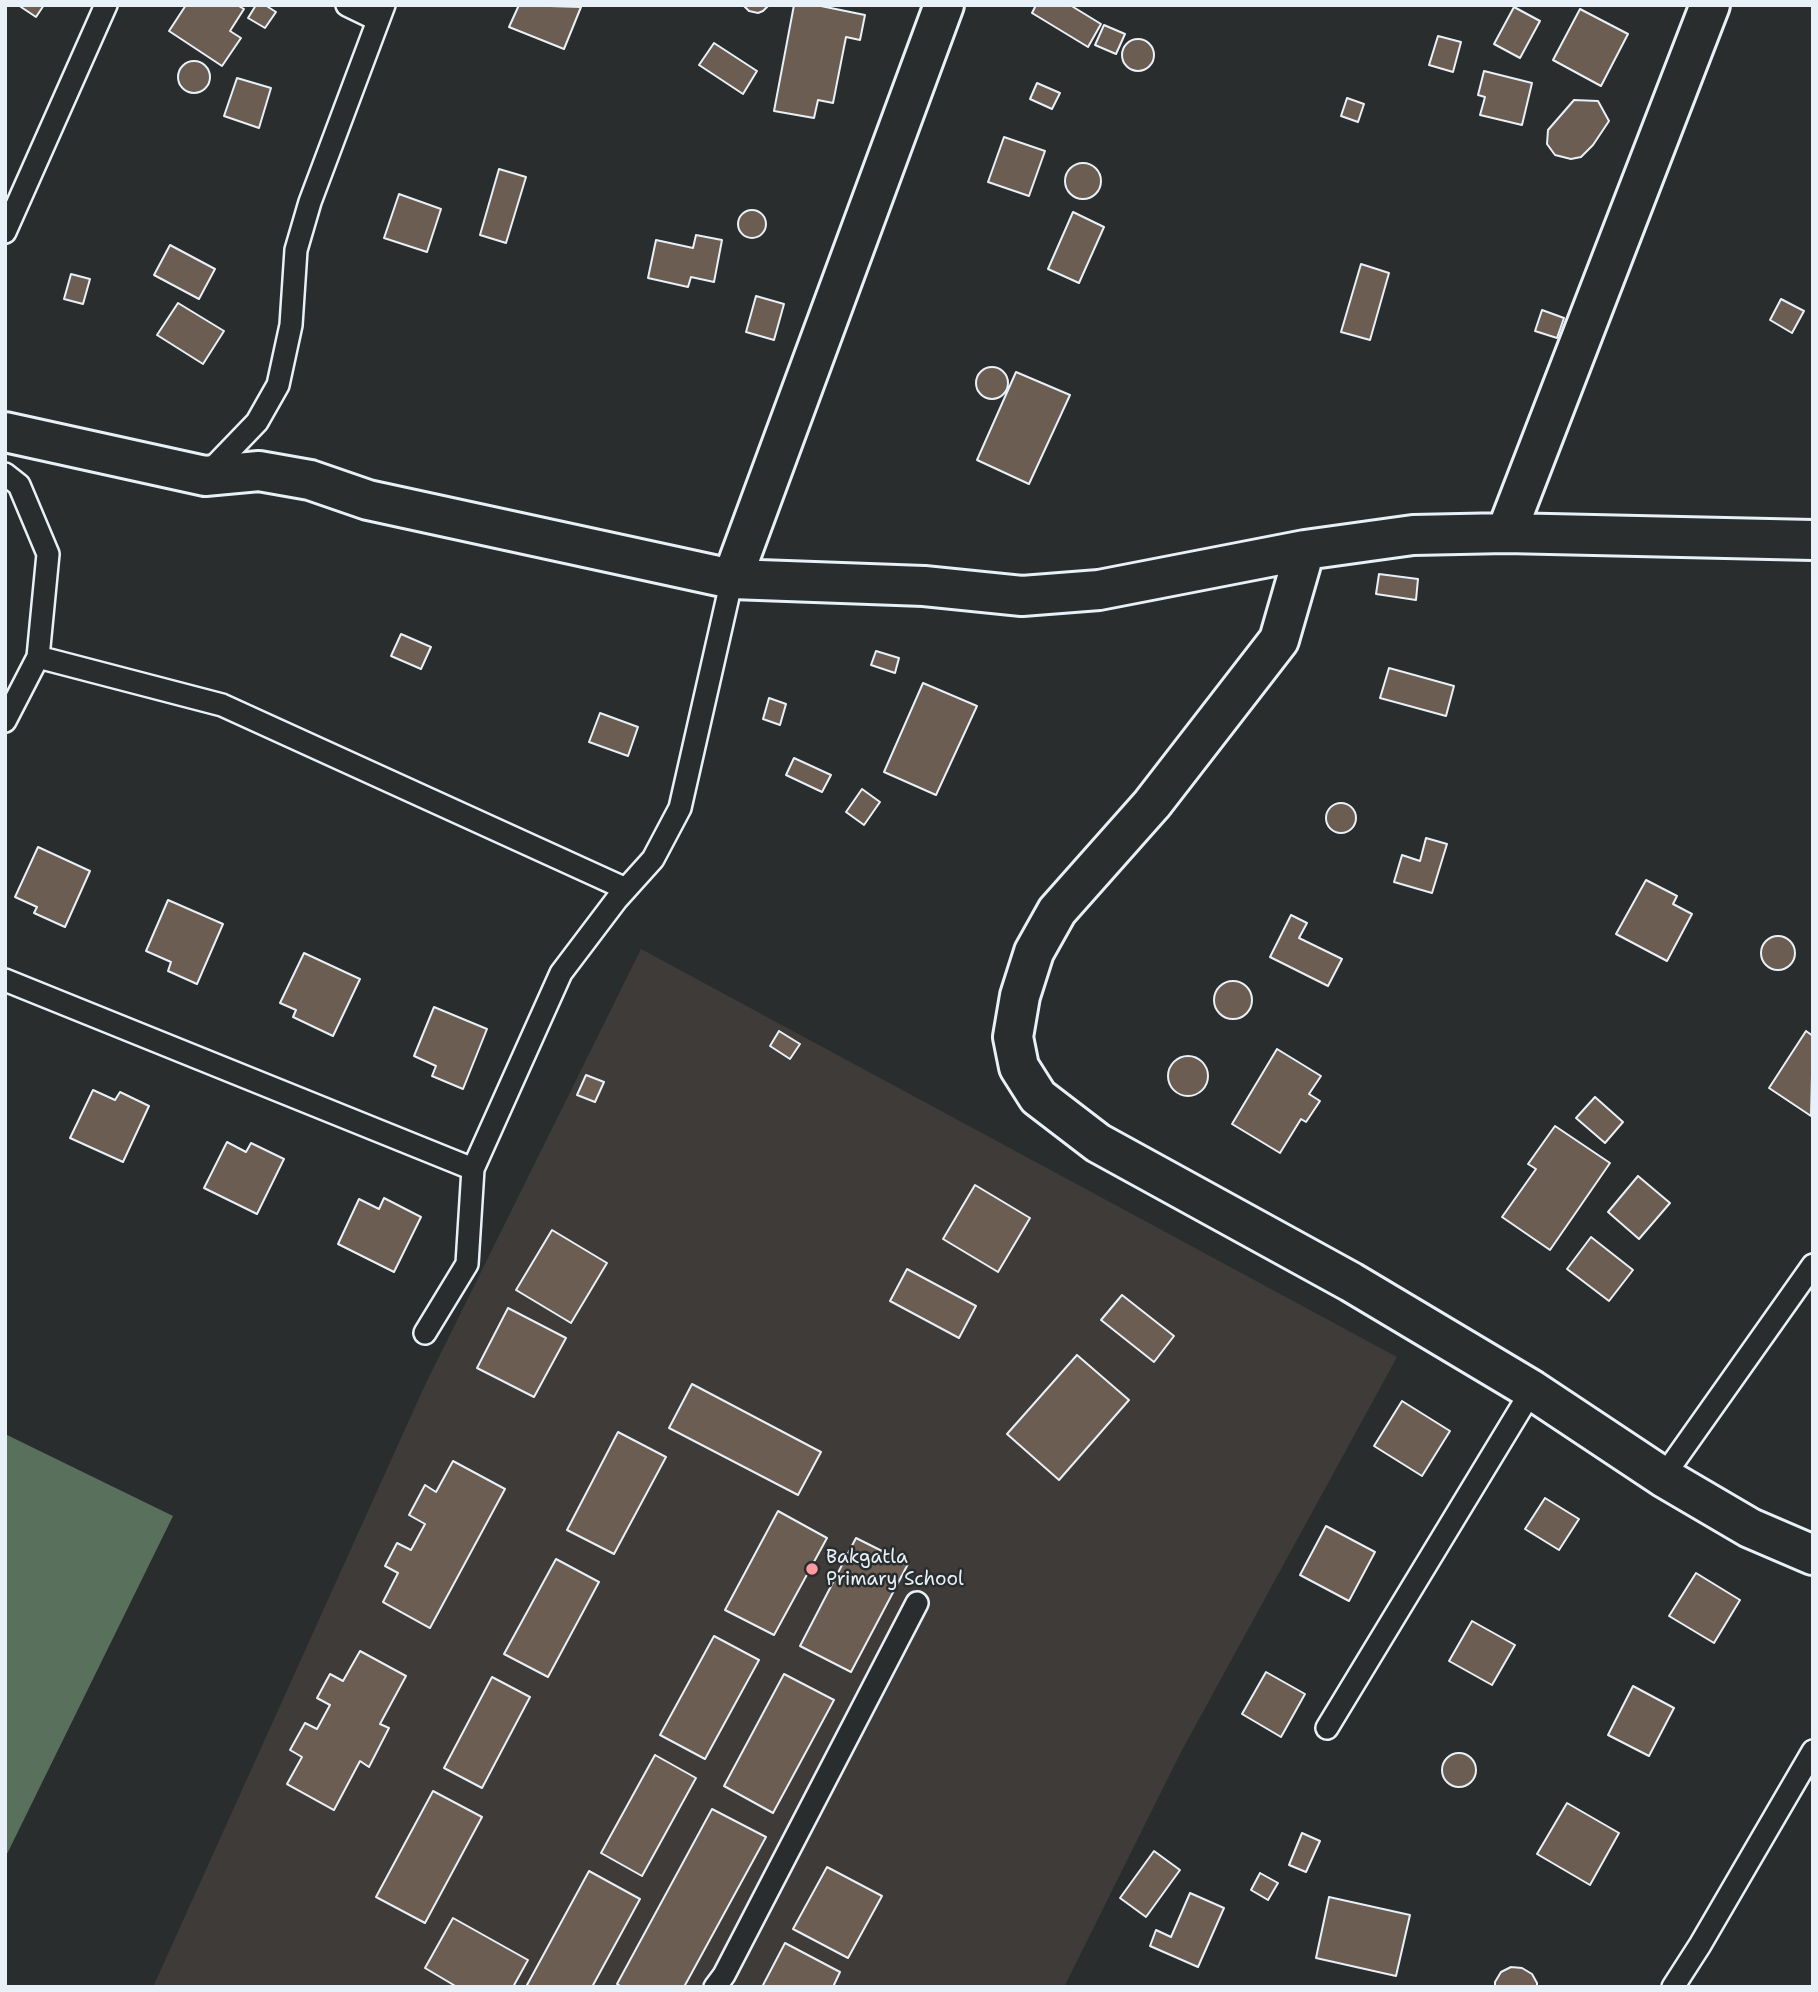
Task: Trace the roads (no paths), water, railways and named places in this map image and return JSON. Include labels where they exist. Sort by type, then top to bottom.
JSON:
[{"type":"street","points":[[732,579],[944,5]]},
{"type":"street","points":[[1506,533],[1710,5]]},
{"type":"street","points":[[5,432],[205,476],[259,471],[310,480],[368,500],[732,579],[924,586],[1022,596],[1099,590],[1305,550],[1413,535],[1506,533],[1813,540]]},
{"type":"street","points":[[1305,550],[1279,640],[1152,804],[1057,911],[1034,952],[1020,996],[1013,1037],[1019,1066],[1038,1097],[1098,1143],[1350,1282],[1532,1390],[1664,1477],[1750,1528],[1813,1555]]},
{"type":"lane","points":[[5,232],[106,5]]},
{"type":"lane","points":[[205,476],[257,422],[278,385],[291,325],[296,250],[310,202],[381,12],[348,5]]},
{"type":"lane","points":[[5,474],[19,485],[48,554],[38,657],[5,721]]},
{"type":"lane","points":[[425,1333],[467,1264],[473,1170],[561,974],[626,889],[653,859],[680,808],[732,579]]},
{"type":"lane","points":[[38,657],[222,705],[626,889]]},
{"type":"lane","points":[[5,980],[473,1170]]},
{"type":"lane","points":[[1664,1477],[1813,1265]]},
{"type":"lane","points":[[1327,1728],[1532,1390]]},
{"type":"lane","points":[[715,1987],[724,1975],[917,1603]]},
{"type":"lane","points":[[1673,1987],[1813,1751]]},
{"type":"place","name":"Bakgatla Primary School","points":[[812,1569]]}]
